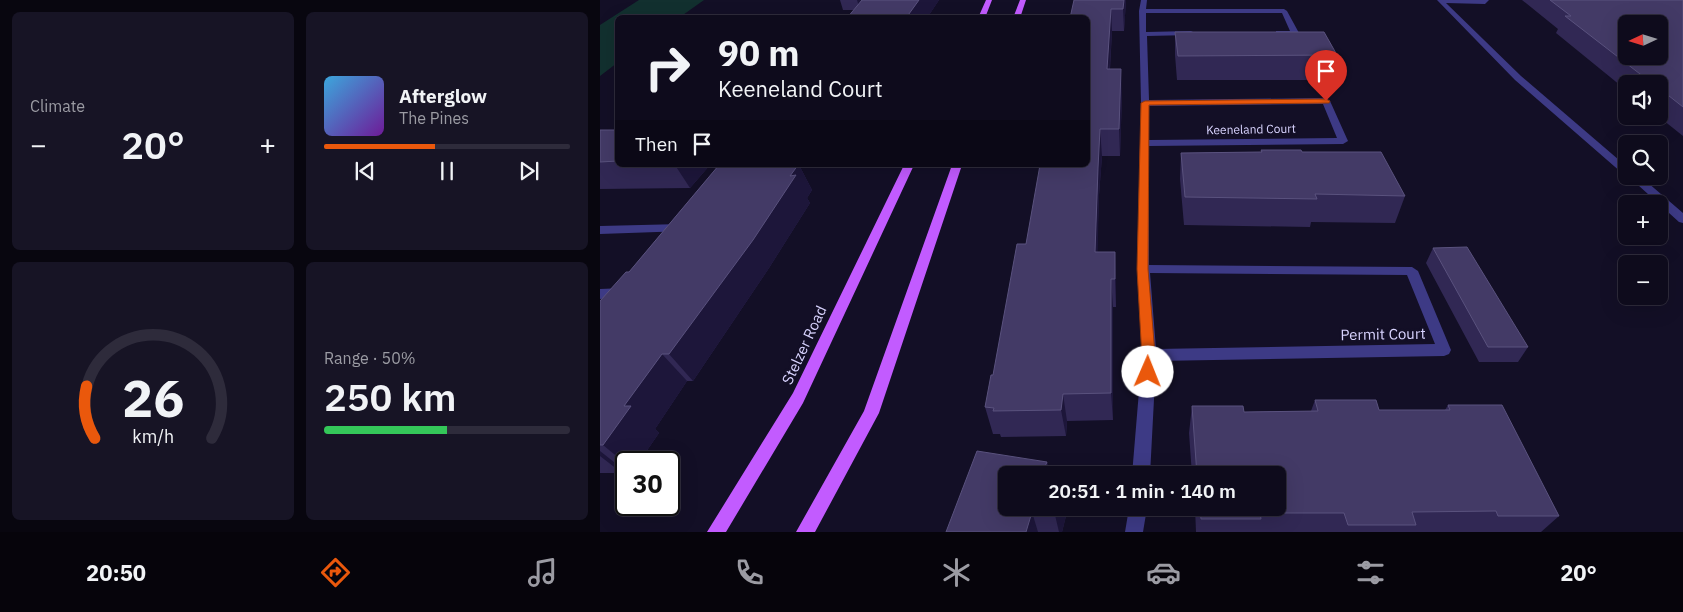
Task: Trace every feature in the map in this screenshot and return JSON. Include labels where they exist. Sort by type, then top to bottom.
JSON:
[{"type":"main road","points":[[982,15],[989,0]]},
{"type":"main road","points":[[1017,15],[1023,0]]},
{"type":"main road","name":"Stelzer Road","points":[[716,532],[798,398],[908,167]]},
{"type":"main road","points":[[805,532],[871,413],[956,167]]},
{"type":"street","points":[[1438,0],[1485,2],[1486,0]]},
{"type":"street","points":[[1438,0],[1518,78],[1618,164]]},
{"type":"street","points":[[1142,466],[1149,354],[1143,269],[1145,103],[1143,6],[1284,10],[1295,33],[1266,33]]},
{"type":"street","points":[[1143,34],[1200,33]]},
{"type":"street","name":"Keeneland Court","points":[[1145,103],[1326,101],[1343,140],[1145,143]]},
{"type":"street","points":[[1643,185],[1683,219]]},
{"type":"street","points":[[600,230],[685,225],[670,243]]},
{"type":"street","name":"Permit Court","points":[[1143,269],[1412,271],[1444,350],[1149,354]]},
{"type":"street","points":[[600,294],[632,289],[617,307]]},
{"type":"street","points":[[1134,532],[1137,516]]},
{"type":"green space","points":[[639,0],[704,0],[683,15],[616,15]]},
{"type":"green space","points":[[615,15],[615,65],[600,76],[600,25]]},
{"type":"building","points":[[862,0],[919,0],[908,15],[850,15]]},
{"type":"building","points":[[1074,0],[1124,0],[1123,9],[1111,9],[1107,69],[1121,69],[1119,129],[1100,129],[1095,252],[1115,252],[1115,279],[1111,279],[1111,393],[1063,394],[1061,410],[993,411],[994,408],[985,407],[991,375],[993,375],[1017,244],[1026,244],[1040,167],[1090,167],[1090,15],[1071,15]]},
{"type":"building","points":[[1550,0],[1683,0],[1683,107],[1668,95],[1668,75],[1641,75],[1628,65],[1668,65],[1668,15],[1618,15],[1618,57],[1565,16],[1571,16]]},
{"type":"building","points":[[1175,32],[1324,32],[1337,55],[1178,56]]},
{"type":"building","points":[[600,130],[615,130],[615,161],[600,162]]},
{"type":"building","points":[[1261,150],[1381,152],[1405,196],[1315,194],[1317,199],[1185,197],[1181,153],[1262,152]]},
{"type":"building","points":[[717,167],[797,167],[790,176],[796,175],[753,240],[669,354],[662,354],[624,406],[631,406],[603,445],[600,445],[600,301],[626,272],[629,272]]},
{"type":"building","points":[[1467,247],[1528,347],[1488,347],[1433,248]]},
{"type":"building","points":[[1315,400],[1376,400],[1379,410],[1450,410],[1448,405],[1502,405],[1559,516],[1498,516],[1496,511],[1412,512],[1416,525],[1348,525],[1344,513],[1286,513],[1286,466],[1196,466],[1192,406],[1243,406],[1244,412],[1318,411]]},
{"type":"building","points":[[977,451],[1047,462],[1045,466],[998,466],[998,516],[1031,516],[1026,532],[946,532]]},
{"type":"building","points":[[1201,516],[1260,516],[1261,519],[1201,519]]},
{"type":"route","points":[[1148,372],[1149,354],[1143,269],[1145,103],[1326,101]]}]
